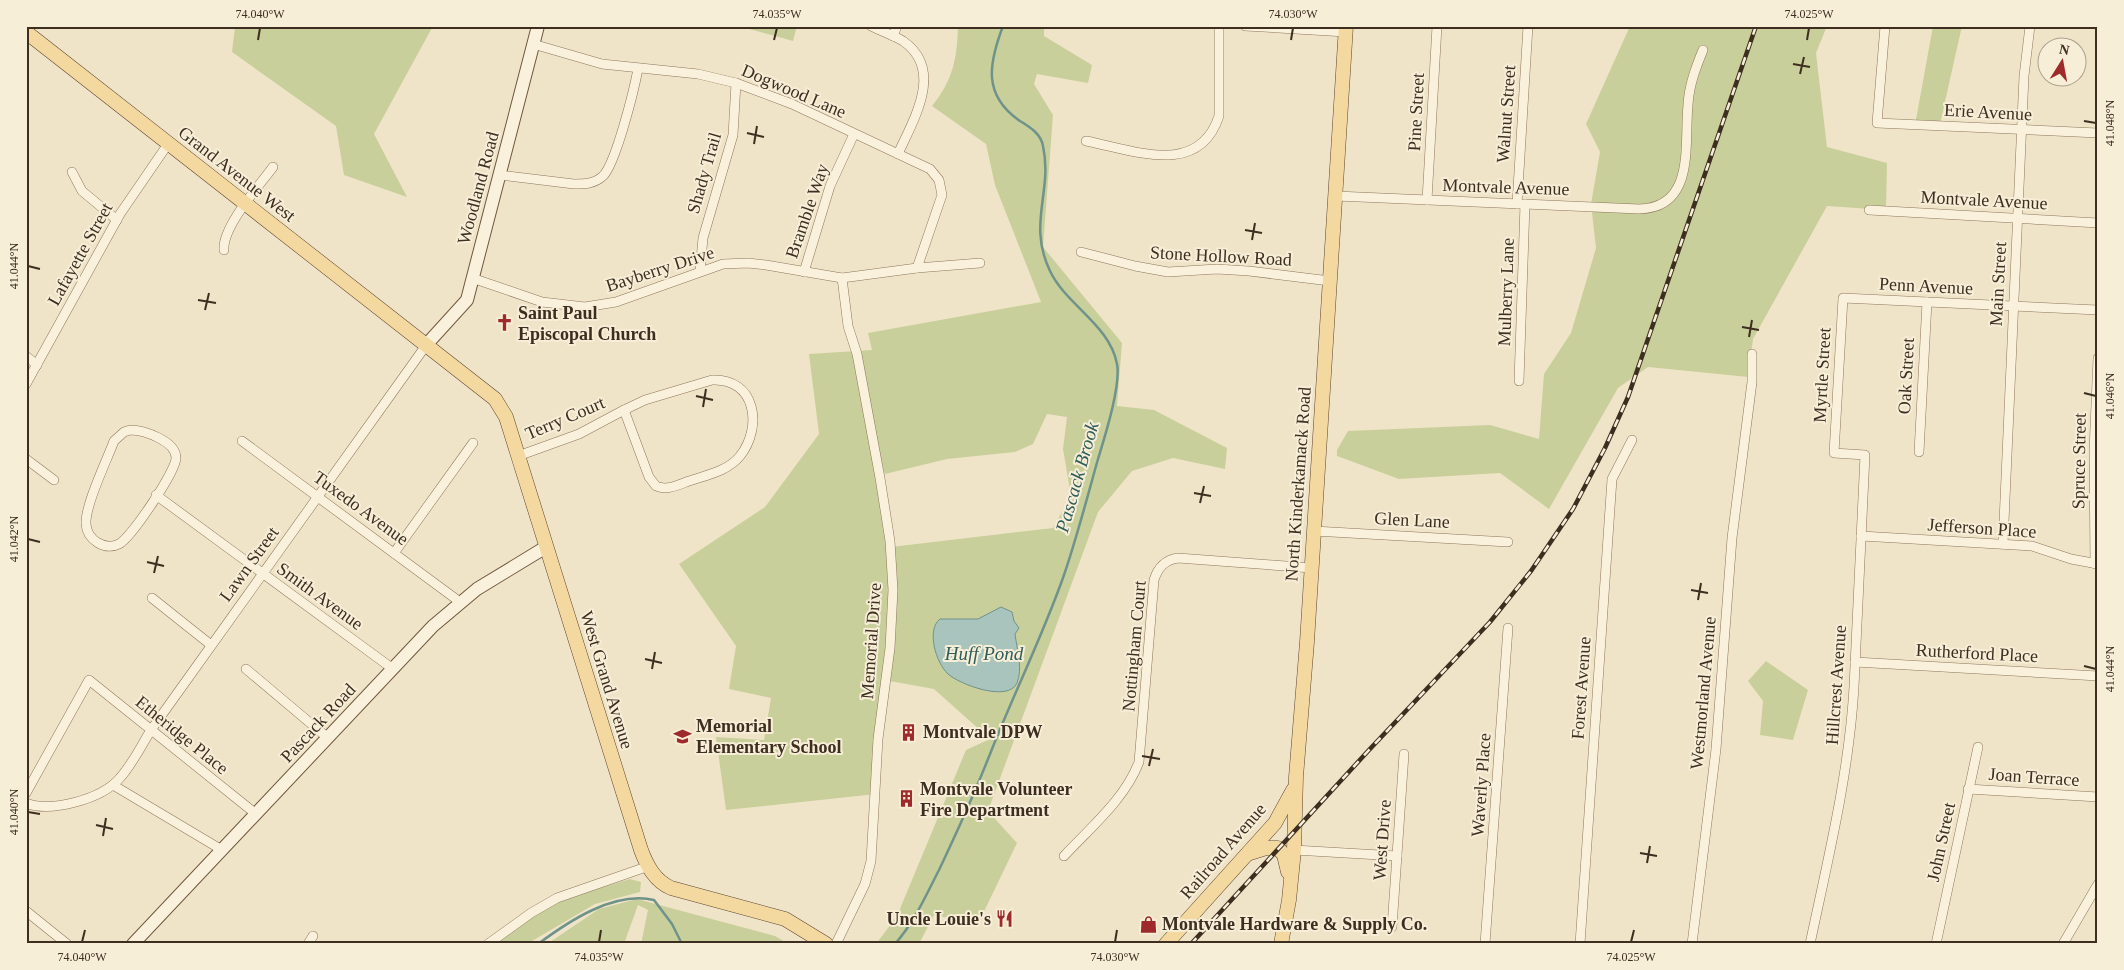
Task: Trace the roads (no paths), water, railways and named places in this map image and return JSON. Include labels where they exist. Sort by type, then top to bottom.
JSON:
[{"type":"main road","name":"North Kinderkamack Road","points":[[1281,944],[1289,900],[1294,850],[1296,777],[1312,568],[1346,29]]},
{"type":"main road","name":"Grand Avenue West","points":[[26,32],[245,205],[427,344]]},
{"type":"main road","name":"West Grand Avenue","points":[[427,344],[495,399],[506,417],[640,850],[657,880],[671,888],[785,918],[826,944]]},
{"type":"main road","name":"Railroad Avenue","points":[[1170,940],[1248,853],[1284,808],[1292,794],[1296,777]]},
{"type":"main road","points":[[1248,853],[1266,848],[1294,850]]},
{"type":"main road","points":[[1278,848],[1288,865],[1289,900]]},
{"type":"main road","points":[[1159,944],[1170,940]]},
{"type":"street","name":"Woodland Road","points":[[427,344],[467,300],[538,26]]},
{"type":"street","points":[[871,26],[903,41],[917,56],[924,75],[921,103],[898,154]]},
{"type":"street","points":[[893,36],[897,26]]},
{"type":"street","points":[[1086,141],[1173,156],[1196,149],[1204,142],[1215,126],[1219,116],[1219,26]]},
{"type":"street","points":[[1245,26],[1346,29]]},
{"type":"street","name":"Pine Street","points":[[1427,200],[1437,26]]},
{"type":"street","name":"Walnut Street","points":[[1521,204],[1528,26]]},
{"type":"street","name":"Erie Avenue","points":[[1885,26],[1878,123],[2098,133]]},
{"type":"street","name":"Main Street","points":[[2003,544],[2024,76],[2030,26]]},
{"type":"street","name":"Dogwood Lane","points":[[533,44],[602,64],[698,74],[736,83],[784,101],[930,169],[942,187],[941,202],[916,268]]},
{"type":"street","name":"Montvale Avenue","points":[[1336,196],[1644,209],[1658,206],[1671,197],[1683,177],[1689,94],[1703,50]]},
{"type":"street","points":[[499,175],[574,184],[586,184],[599,179],[606,172],[624,124],[638,69]]},
{"type":"street","name":"Shady Trail","points":[[700,271],[703,238],[733,135],[736,83]]},
{"type":"street","name":"Bramble Way","points":[[804,272],[830,186],[854,134]]},
{"type":"street","name":"Lafayette Street","points":[[26,384],[116,220],[168,144]]},
{"type":"street","points":[[224,250],[225,237],[245,205],[273,167]]},
{"type":"street","points":[[72,172],[82,191],[116,220]]},
{"type":"street","name":"Mulberry Lane","points":[[1519,381],[1521,204]]},
{"type":"street","name":"Montvale Avenue","points":[[1869,210],[2098,223]]},
{"type":"street","name":"Stone Hollow Road","points":[[1081,252],[1159,270],[1249,271],[1330,280]]},
{"type":"street","name":"Bayberry Drive","points":[[472,278],[542,302],[585,308],[616,302],[723,264],[748,263],[842,278],[916,268],[980,264]]},
{"type":"street","name":"Memorial Drive","points":[[836,944],[865,884],[872,860],[878,739],[890,648],[893,598],[890,541],[880,478],[857,354],[848,326],[842,278]]},
{"type":"street","name":"Penn Avenue","points":[[1842,298],[2098,310]]},
{"type":"street","name":"Myrtle Street","points":[[1834,453],[1842,298]]},
{"type":"street","name":"Oak Street","points":[[1919,452],[1927,302]]},
{"type":"street","name":"Lawn Street","points":[[26,803],[46,808],[57,807],[92,795],[113,785],[126,771],[151,730],[427,344]]},
{"type":"street","name":"Westmorland Avenue","points":[[1692,944],[1716,749],[1732,538],[1752,382],[1752,354]]},
{"type":"street","points":[[26,356],[37,364]]},
{"type":"street","name":"Spruce Street","points":[[2096,564],[2094,451],[2098,358]]},
{"type":"street","name":"Terry Court","points":[[518,456],[579,434],[624,410],[660,395],[712,380],[721,380],[737,385],[751,405],[752,417],[745,448],[733,463],[721,470],[667,488],[661,488],[652,482],[649,477],[624,410]]},
{"type":"street","points":[[124,432],[141,432],[167,443],[174,452],[174,465],[156,495],[134,531],[120,543],[108,546],[101,545],[90,537],[86,523],[89,506],[114,440],[124,432]]},
{"type":"street","name":"Forest Avenue","points":[[1580,944],[1612,479],[1632,440]]},
{"type":"street","name":"Tuxedo Avenue","points":[[242,441],[460,602]]},
{"type":"street","points":[[394,553],[473,443]]},
{"type":"street","name":"Hillcrest Avenue","points":[[1810,944],[1848,753],[1855,662],[1865,455],[1834,453]]},
{"type":"street","points":[[26,459],[54,480]]},
{"type":"street","name":"Smith Avenue","points":[[156,495],[393,669]]},
{"type":"street","name":"Glen Lane","points":[[1314,531],[1508,542]]},
{"type":"street","name":"Jefferson Place","points":[[1861,536],[2032,546],[2071,559],[2096,564]]},
{"type":"street","name":"Pascack Road","points":[[133,944],[433,626],[460,602],[546,547]]},
{"type":"street","name":"Nottingham Court","points":[[1064,856],[1120,795],[1134,775],[1139,762],[1154,580],[1160,567],[1165,562],[1178,558],[1312,568]]},
{"type":"street","points":[[152,598],[211,645]]},
{"type":"street","name":"Waverly Place","points":[[1485,944],[1508,628]]},
{"type":"street","name":"Rutherford Place","points":[[1855,662],[2098,676]]},
{"type":"street","points":[[246,669],[328,738]]},
{"type":"street","name":"Etheridge Place","points":[[26,793],[89,680],[256,814]]},
{"type":"street","name":"John Street","points":[[1936,944],[1978,747]]},
{"type":"street","name":"West Drive","points":[[1392,927],[1404,754]]},
{"type":"street","points":[[113,785],[222,850]]},
{"type":"street","name":"Joan Terrace","points":[[1968,789],[2098,798]]},
{"type":"street","points":[[1294,850],[1397,856]]},
{"type":"street","points":[[488,944],[531,912],[557,898],[649,866]]},
{"type":"street","points":[[2063,944],[2098,884]]},
{"type":"street","points":[[26,912],[67,944]]},
{"type":"water","name":"Huff Pond","points":[[1001,607],[1012,612],[1014,621],[1019,628],[1015,634],[1020,665],[1017,683],[1012,689],[994,692],[972,687],[948,674],[940,662],[934,646],[933,638],[936,624],[940,619],[978,619]]},
{"type":"waterway","name":"Pascack Brook","points":[[895,944],[908,927],[939,870],[973,795],[1047,619],[1078,532],[1108,425],[1117,385],[1117,364],[1113,350],[1097,326],[1057,283],[1044,254],[1040,222],[1045,178],[1042,142],[1034,131],[1008,111],[999,100],[992,78],[994,53],[1003,26]]},
{"type":"waterway","name":"Pascack Brook","points":[[538,944],[564,926],[593,910],[623,900],[639,898],[654,900],[672,924],[682,944]]},
{"type":"railway","points":[[1191,944],[1369,750],[1490,622],[1531,571],[1573,509],[1605,448],[1628,397],[1756,26]]},
{"type":"place","name":"Saint Paul Episcopal Church","points":[[504,323]]},
{"type":"place","name":"Montvale DPW","points":[[909,732]]},
{"type":"place","name":"Memorial Elementary School","points":[[682,736]]},
{"type":"place","name":"Montvale Volunteer Fire Department","points":[[906,799]]},
{"type":"place","name":"Uncle Louie's","points":[[1005,919]]},
{"type":"place","name":"Montvale Hardware & Supply Co.","points":[[1148,924]]}]
